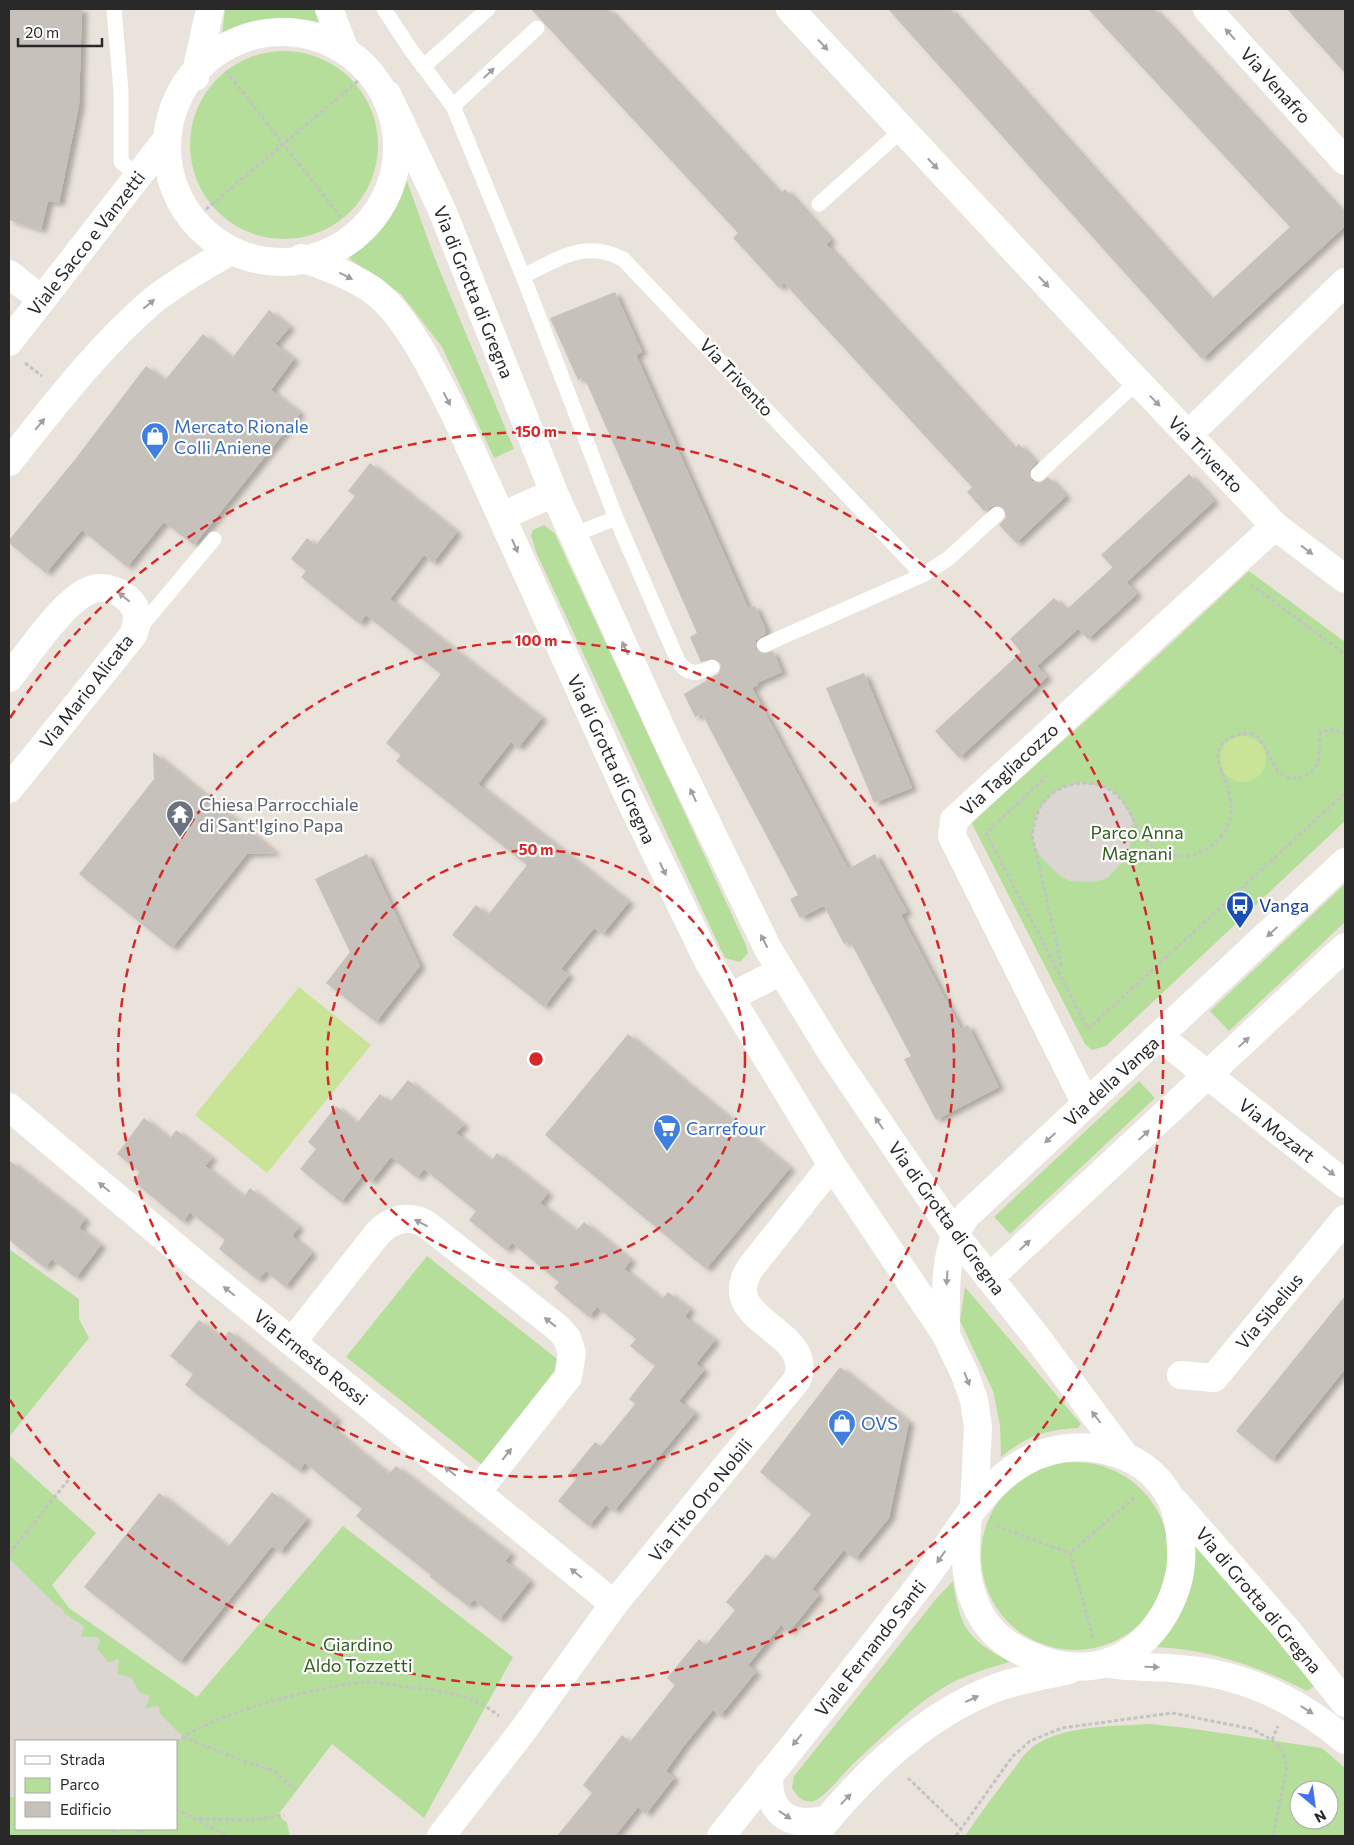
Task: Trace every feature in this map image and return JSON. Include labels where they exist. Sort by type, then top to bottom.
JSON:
[{"type":"street","name":"Via di Grotta di Gregna","points":[[195,77],[210,9]]},
{"type":"street","points":[[329,9],[344,48]]},
{"type":"street","name":"Via Trivento","points":[[790,9],[1137,382],[1275,526],[1342,577]]},
{"type":"street","name":"Via Venafro","points":[[1207,9],[1345,161]]},
{"type":"street","name":"Via di Grotta di Gregna","points":[[387,94],[398,135],[399,156],[387,196],[374,216],[342,244],[322,253],[301,258],[264,260],[230,251],[206,236],[177,204],[168,183],[163,160],[164,144],[170,118],[195,77],[211,60],[226,49],[244,39],[264,34],[305,34],[344,48],[356,56],[370,70],[387,94],[442,210],[554,493],[573,535],[719,850],[781,971],[839,1063],[956,1236],[1036,1336],[1125,1456],[1149,1471],[1288,1630],[1345,1703]]},
{"type":"street","name":"Viale Sacco e Vanzetti","points":[[15,351],[41,299],[164,144]]},
{"type":"street","points":[[9,462],[64,394],[124,328],[152,302],[230,251]]},
{"type":"street","name":"Via di Grotta di Gregna","points":[[301,258],[343,274],[371,289],[395,314],[431,368],[502,516],[690,927],[832,1165],[946,1335],[964,1372],[977,1414],[978,1442],[965,1555],[969,1585],[974,1603],[995,1634],[1018,1650],[1039,1660],[1061,1666],[1095,1657]]},
{"type":"street","points":[[9,274],[41,299]]},
{"type":"street","points":[[1188,435],[1345,282]]},
{"type":"street","points":[[502,516],[554,493]]},
{"type":"street","name":"Via Tagliacozzo","points":[[1086,1104],[952,836],[954,820],[1275,526]]},
{"type":"street","name":"Via Mario Alicata","points":[[9,678],[65,609],[79,596],[90,590],[113,590],[130,601],[138,617],[133,635],[9,789]]},
{"type":"street","name":"Via della Vanga","points":[[946,1335],[948,1270],[956,1236],[963,1220],[972,1209],[1345,862]]},
{"type":"street","points":[[989,1278],[1209,1076],[1345,947]]},
{"type":"street","points":[[731,997],[781,971]]},
{"type":"street","name":"Via Mozart","points":[[1160,1036],[1345,1184]]},
{"type":"street","name":"Via Ernesto Rossi","points":[[9,1107],[292,1342],[614,1604]]},
{"type":"street","name":"Via Tito Oro Nobili","points":[[441,1836],[521,1733],[614,1604],[797,1380],[801,1364],[798,1355],[787,1340],[753,1313],[743,1295],[742,1285],[751,1268],[832,1165]]},
{"type":"street","points":[[292,1342],[378,1233],[394,1221],[403,1218],[412,1218],[426,1224],[558,1328],[567,1338],[572,1353],[568,1377],[477,1492]]},
{"type":"street","name":"Via Sibelius","points":[[1181,1375],[1214,1378],[1345,1219]]},
{"type":"street","name":"Viale Fernando Santi","points":[[721,1836],[928,1575],[971,1512],[1013,1469],[1050,1451],[1089,1448],[1125,1456]]},
{"type":"street","points":[[769,1776],[770,1795],[781,1814],[790,1820],[821,1828],[888,1756],[920,1730],[956,1706],[1007,1685],[1095,1657],[1131,1650],[1148,1634],[1169,1608],[1181,1574],[1181,1536],[1171,1498]]},
{"type":"street","points":[[1095,1657],[1182,1669],[1247,1682],[1307,1710],[1345,1740]]},
{"type":"lane","points":[[114,9],[121,91],[121,162],[138,176]]},
{"type":"lane","points":[[384,9],[423,67],[453,106],[523,276],[616,518],[684,669],[698,673],[712,667]]},
{"type":"lane","points":[[423,67],[488,9]]},
{"type":"lane","points":[[453,106],[537,28]]},
{"type":"lane","points":[[819,204],[902,130]]},
{"type":"lane","name":"Via Trivento","points":[[523,276],[564,256],[584,250],[597,249],[623,259],[923,575]]},
{"type":"lane","points":[[1038,474],[1137,382]]},
{"type":"lane","points":[[764,645],[923,575],[949,558],[997,514]]},
{"type":"lane","points":[[573,535],[616,518]]},
{"type":"lane","points":[[126,644],[214,539]]},
{"type":"path","points":[[192,222],[370,70]]},
{"type":"path","points":[[226,71],[342,219]]},
{"type":"path","points":[[15,351],[43,377]]},
{"type":"path","points":[[1246,593],[1253,586],[1345,654]]},
{"type":"path","points":[[1025,984],[1060,965],[1032,835],[1035,818],[1042,805],[1053,793],[1064,787],[1082,782],[1110,789],[1126,805],[1147,843],[1171,855],[1187,856],[1200,853],[1222,836],[1228,826],[1231,807],[1226,781],[1217,761],[1217,752],[1227,739],[1241,734],[1252,734],[1261,741],[1274,768],[1281,775],[1290,778],[1301,777],[1310,773],[1317,764],[1321,732],[1333,729],[1341,731],[1345,735]]},
{"type":"path","points":[[1050,773],[986,833],[1088,1029],[1345,794]]},
{"type":"path","points":[[9,1554],[69,1479]]},
{"type":"path","points":[[1070,1553],[1136,1496]]},
{"type":"path","points":[[993,1525],[1070,1553]]},
{"type":"path","points":[[1070,1553],[1095,1657]]},
{"type":"path","points":[[178,1741],[230,1715],[288,1698],[366,1682],[452,1692],[487,1706],[521,1733]]},
{"type":"path","points":[[956,1836],[1012,1757],[1030,1741],[1062,1728],[1172,1713],[1252,1729],[1272,1740],[1282,1750],[1287,1768],[1273,1836]]},
{"type":"path","points":[[183,1737],[251,1764],[272,1770],[296,1790]]},
{"type":"path","points":[[908,1778],[961,1829]]},
{"type":"path","points":[[178,1809],[228,1836]]},
{"type":"path","points":[[199,1819],[251,1820],[284,1815]]},
{"type":"green space","points":[[225,9],[319,9],[328,24],[298,19],[274,19],[250,24],[222,35]]},
{"type":"green space","points":[[275,51],[293,51],[320,58],[351,78],[371,109],[378,136],[378,154],[371,181],[351,212],[320,232],[293,239],[275,239],[257,235],[240,228],[224,218],[211,205],[201,189],[194,172],[190,154],[190,136],[194,118],[201,101],[211,85],[224,72],[240,62],[257,55]]},
{"type":"green space","points":[[404,173],[435,259],[514,449],[494,458],[442,347],[401,294],[351,260],[348,255],[375,227],[393,198]]},
{"type":"green space","points":[[544,525],[555,534],[746,945],[748,953],[740,962],[725,958],[721,950],[536,552],[531,535],[533,530]]},
{"type":"green space","name":"Parco Anna Magnani","points":[[1249,571],[1345,642],[1345,821],[1106,1046],[1092,1050],[1085,1044],[971,822],[1115,695]]},
{"type":"green space","points":[[1243,736],[1256,740],[1262,746],[1266,759],[1262,772],[1256,778],[1243,782],[1230,778],[1224,772],[1220,759],[1224,746],[1230,740]]},
{"type":"green space","points":[[1345,884],[1345,922],[1229,1031],[1210,1011]]},
{"type":"green space","points":[[299,987],[371,1045],[267,1173],[195,1115]]},
{"type":"green space","points":[[1139,1081],[1155,1098],[1010,1234],[994,1217]]},
{"type":"green space","points":[[9,1249],[79,1299],[79,1319],[89,1338],[9,1437]]},
{"type":"green space","points":[[427,1256],[566,1366],[485,1467],[346,1357]]},
{"type":"green space","points":[[965,1287],[1081,1424],[1078,1428],[1055,1430],[1037,1435],[1019,1444],[1001,1457],[1000,1425],[993,1391],[960,1321]]},
{"type":"green space","name":"Giardino Aldo Tozzetti","points":[[9,1455],[96,1533],[52,1585],[69,1608],[197,1697],[343,1526],[513,1657],[424,1818],[332,1744],[278,1815],[287,1823],[290,1836],[9,1836]]},
{"type":"green space","points":[[1084,1462],[1093,1463],[1120,1473],[1142,1489],[1154,1504],[1162,1520],[1168,1538],[1168,1574],[1162,1592],[1154,1608],[1142,1623],[1127,1635],[1111,1643],[1093,1649],[1066,1650],[1057,1649],[1030,1639],[1015,1629],[1002,1616],[992,1601],[982,1574],[981,1547],[982,1538],[992,1511],[1002,1496],[1015,1483],[1030,1473],[1057,1463]]},
{"type":"green space","points":[[1195,1538],[1315,1686],[1307,1691],[1271,1674],[1214,1655],[1175,1648],[1155,1647],[1175,1622],[1188,1597],[1194,1570]]},
{"type":"green space","points":[[953,1581],[959,1611],[968,1631],[984,1646],[1010,1662],[969,1675],[946,1686],[910,1712],[855,1762],[821,1797],[812,1801],[802,1799],[792,1788],[794,1776],[937,1598]]},
{"type":"green space","points":[[1150,1724],[1322,1748],[1345,1768],[1345,1836],[965,1836],[1029,1750],[1041,1742],[1070,1731]]},
{"type":"shaded area","points":[[1082,782],[1111,789],[1121,799],[1134,822],[1131,826],[1130,848],[1125,860],[1107,878],[1095,882],[1070,881],[1059,875],[1041,857],[1034,845],[1032,835],[1035,818],[1042,805],[1053,793],[1064,787]]},
{"type":"shaded area","points":[[9,1558],[56,1605],[62,1608],[65,1614],[84,1626],[81,1637],[97,1637],[100,1640],[97,1649],[109,1663],[119,1658],[117,1674],[131,1677],[139,1692],[150,1696],[145,1708],[159,1706],[160,1714],[183,1737],[178,1741],[15,1740],[15,1797],[9,1797]]},
{"type":"building","points":[[9,9],[82,9],[79,105],[59,203],[48,201],[41,230],[9,220]]},
{"type":"building","points":[[531,9],[608,9],[780,194],[785,189],[831,240],[826,244],[1014,449],[1019,444],[1036,463],[1029,472],[1032,481],[1040,483],[1048,477],[1066,496],[1016,543],[999,525],[1006,517],[1004,508],[995,505],[984,511],[967,492],[972,487],[784,283],[779,288],[733,238],[738,233]]},
{"type":"building","points":[[888,9],[950,9],[1211,300],[1290,227],[1088,9],[1154,9],[1345,215],[1345,226],[1202,359]]},
{"type":"building","points":[[1287,9],[1345,9],[1345,73]]},
{"type":"building","points":[[615,292],[642,352],[636,355],[748,608],[755,606],[766,630],[765,634],[756,640],[756,649],[762,654],[773,651],[782,672],[757,683],[758,685],[752,688],[848,869],[875,854],[907,912],[901,915],[961,1029],[968,1025],[999,1087],[936,1120],[904,1059],[911,1056],[850,941],[844,944],[824,906],[800,918],[790,899],[798,895],[702,714],[695,717],[684,694],[719,673],[721,664],[713,658],[701,662],[690,637],[697,633],[584,377],[578,380],[550,318]]},
{"type":"building","name":"Mercato Rionale Colli Aniene","points":[[269,310],[290,327],[275,344],[294,359],[271,390],[300,413],[194,545],[164,522],[127,567],[82,530],[46,573],[9,543],[9,540],[73,462],[146,366],[165,380],[203,334],[232,358]]},
{"type":"building","points":[[370,463],[457,532],[433,563],[424,555],[390,599],[542,718],[518,748],[511,742],[478,784],[629,902],[603,934],[594,928],[561,969],[569,975],[544,1007],[452,935],[476,905],[488,915],[527,865],[396,761],[401,755],[386,743],[441,674],[366,615],[360,624],[301,577],[306,571],[291,559],[307,538],[316,545],[355,496],[348,491]]},
{"type":"building","points":[[1189,474],[1214,501],[1127,582],[1101,555]]},
{"type":"building","points":[[1113,567],[1137,594],[1088,639],[1078,629],[1037,666],[1047,677],[959,758],[935,731],[1021,652],[1010,639],[1054,598],[1066,610]]},
{"type":"building","points":[[864,673],[912,788],[874,803],[826,688]]},
{"type":"building","points":[[153,752],[276,853],[247,854],[172,948],[79,874],[154,779]]},
{"type":"building","points":[[367,854],[420,966],[376,1022],[326,983],[350,952],[315,879]]},
{"type":"building","name":"Carrefour","points":[[628,1034],[790,1168],[706,1269],[545,1135]]},
{"type":"building","points":[[408,1080],[464,1125],[456,1133],[491,1161],[497,1153],[548,1193],[540,1203],[576,1231],[584,1222],[631,1260],[624,1269],[662,1299],[668,1292],[690,1309],[685,1317],[715,1340],[696,1364],[704,1370],[679,1401],[695,1413],[614,1511],[606,1505],[589,1526],[558,1501],[576,1479],[569,1474],[595,1442],[601,1446],[635,1404],[629,1399],[655,1366],[630,1346],[636,1339],[597,1307],[589,1317],[554,1288],[559,1282],[512,1243],[506,1250],[469,1220],[476,1211],[424,1169],[417,1178],[391,1157],[371,1182],[363,1175],[341,1202],[300,1169],[316,1149],[308,1142],[336,1106],[357,1123],[380,1094],[390,1102]]},
{"type":"building","points":[[144,1118],[170,1139],[176,1130],[212,1158],[205,1166],[244,1197],[250,1188],[299,1227],[292,1236],[312,1253],[285,1287],[266,1271],[258,1280],[219,1249],[225,1240],[190,1212],[183,1222],[133,1181],[140,1172],[117,1154]]},
{"type":"building","points":[[9,1160],[85,1219],[79,1228],[101,1245],[76,1278],[52,1259],[45,1268],[9,1240]]},
{"type":"building","points":[[1345,1296],[1345,1369],[1272,1460],[1236,1431]]},
{"type":"building","points":[[199,1320],[223,1339],[229,1331],[337,1419],[331,1426],[389,1474],[396,1466],[511,1554],[505,1561],[530,1581],[499,1620],[474,1600],[468,1606],[430,1577],[431,1575],[356,1516],[362,1509],[305,1463],[299,1471],[185,1385],[193,1374],[170,1356]]},
{"type":"building","points":[[840,1367],[909,1422],[889,1518],[855,1559],[844,1550],[812,1589],[819,1595],[789,1632],[781,1625],[748,1665],[756,1672],[720,1716],[713,1710],[683,1747],[666,1771],[674,1778],[646,1814],[638,1807],[615,1836],[557,1836],[592,1793],[583,1785],[622,1735],[630,1742],[675,1685],[667,1678],[699,1639],[706,1645],[735,1610],[726,1602],[766,1554],[774,1560],[811,1514],[760,1472]]},
{"type":"building","points":[[272,1492],[307,1519],[280,1552],[272,1546],[180,1662],[84,1587],[159,1493],[228,1547]]},
{"type":"place","name":"Mercato Rionale Colli Aniene","points":[[155,460]]},
{"type":"place","name":"Chiesa Parrocchiale di Sant'Igino Papa","points":[[180,838]]},
{"type":"place","name":"Vanga","points":[[1240,929]]},
{"type":"place","name":"Carrefour","points":[[667,1152]]},
{"type":"place","name":"OVS","points":[[842,1447]]}]
